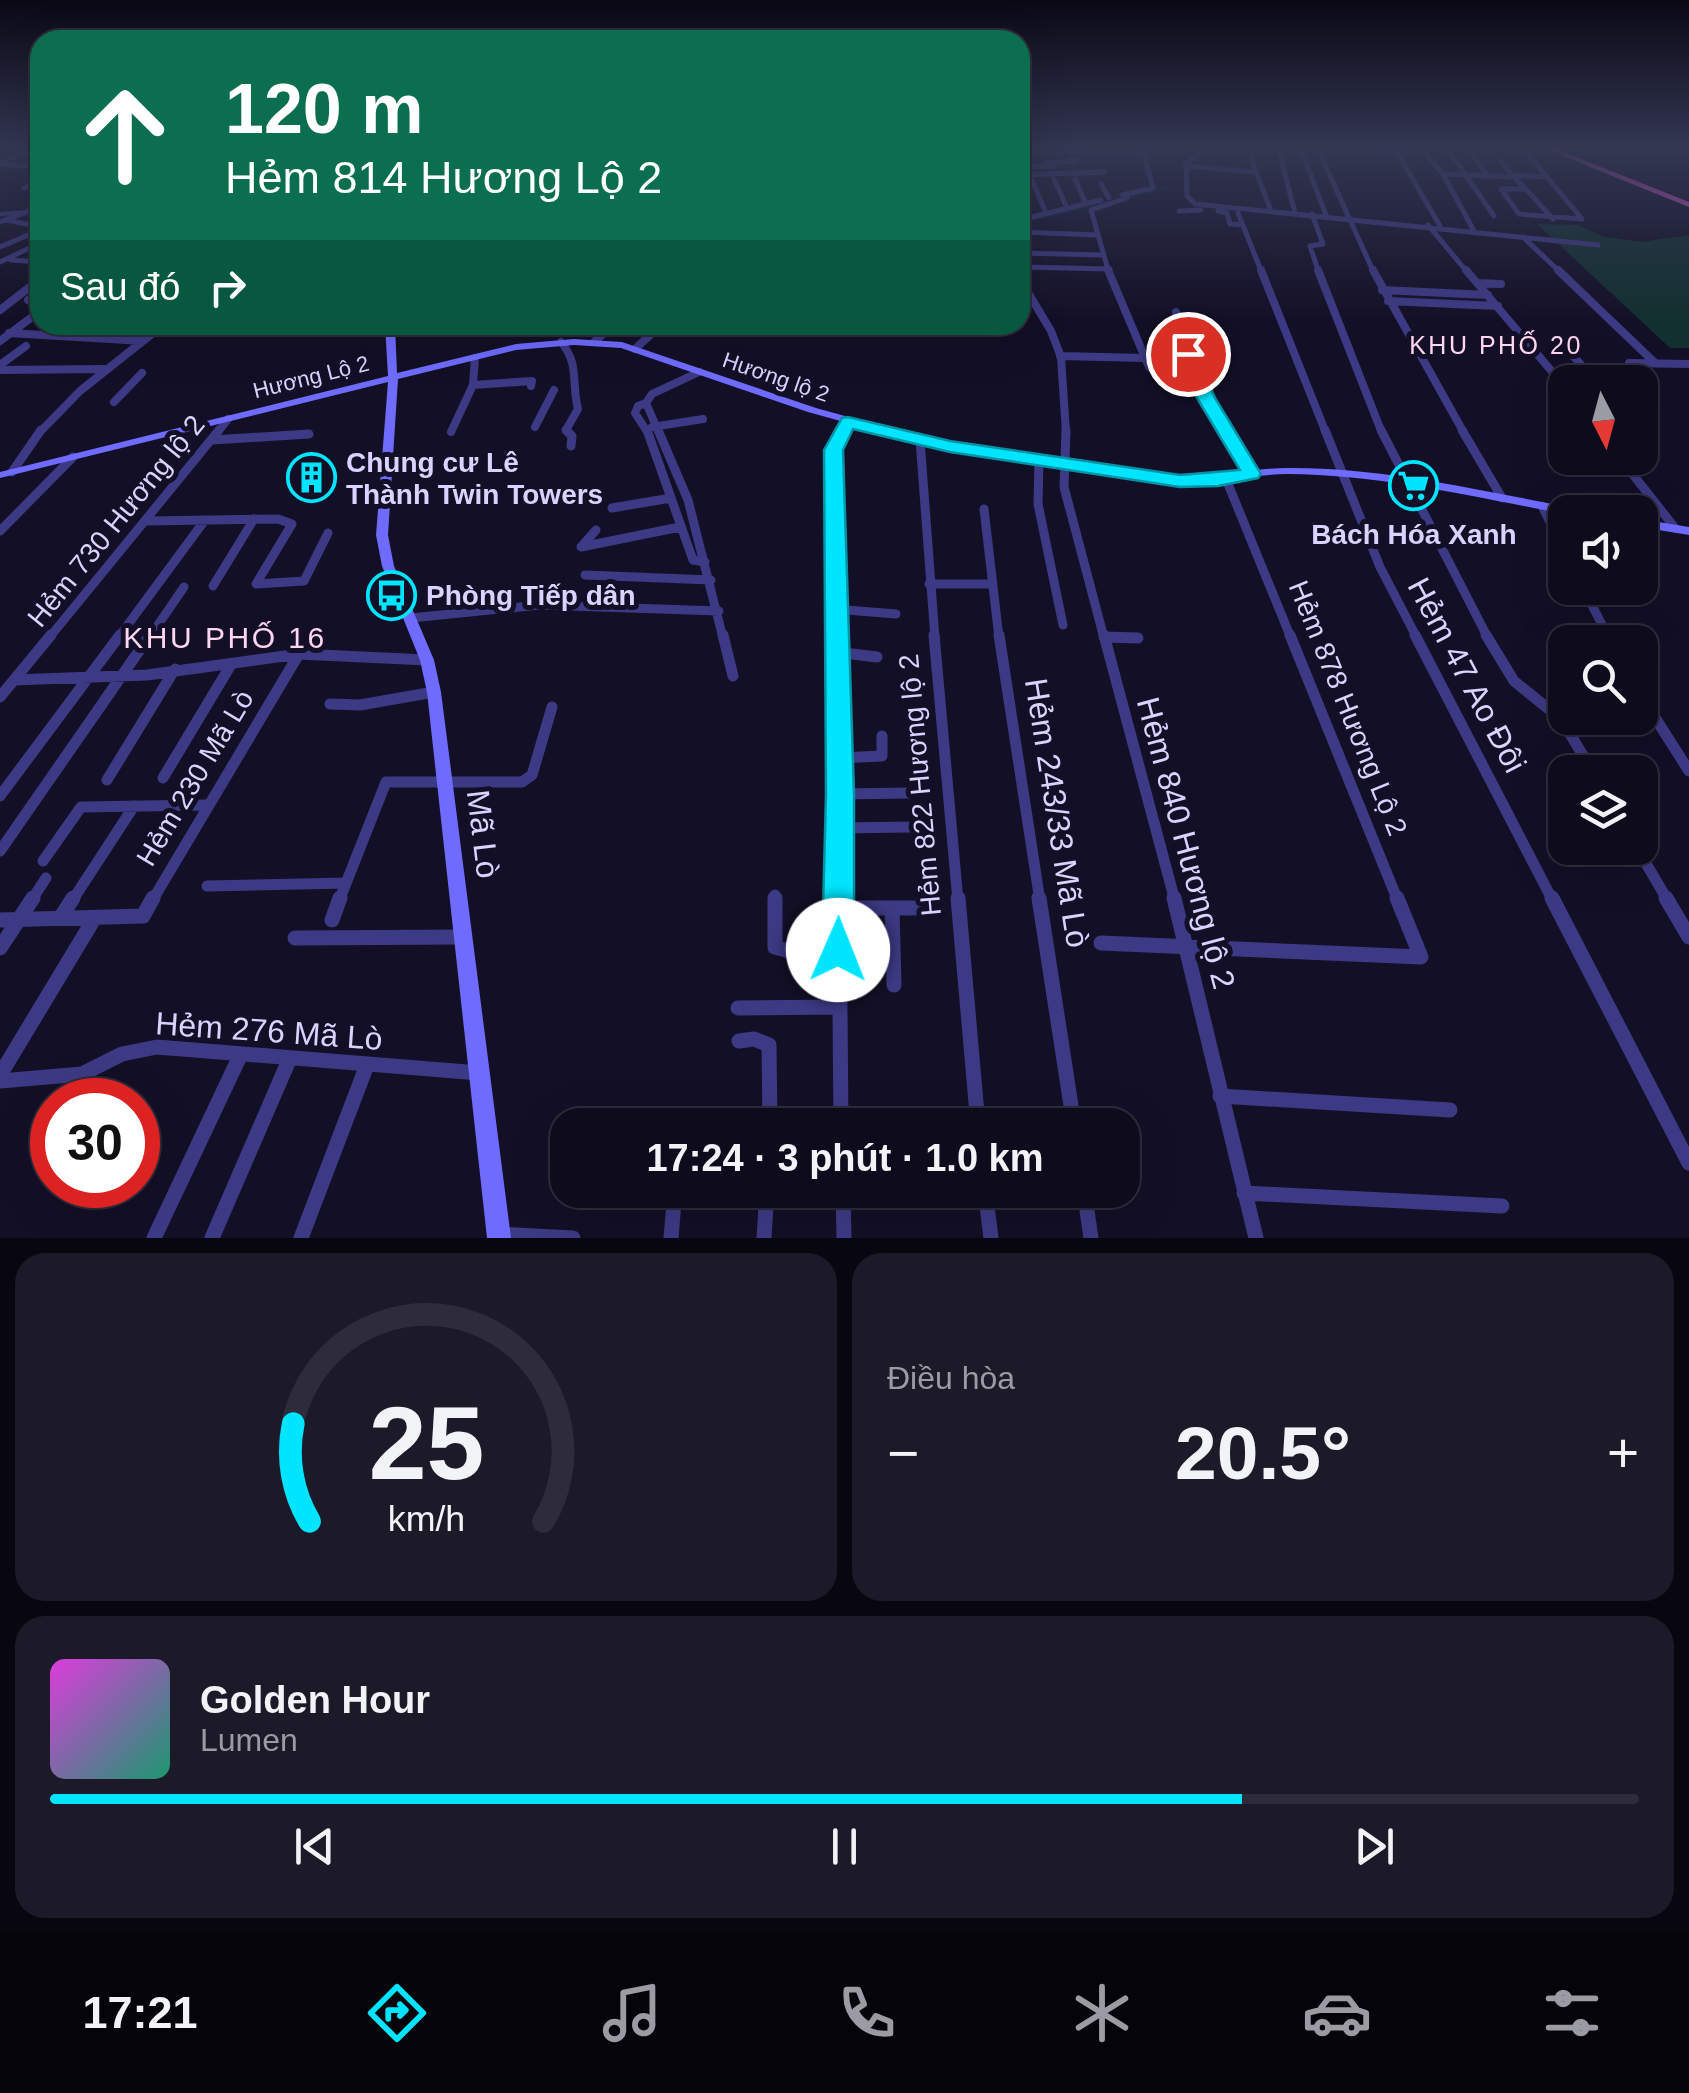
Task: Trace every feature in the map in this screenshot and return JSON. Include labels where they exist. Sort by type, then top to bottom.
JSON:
[{"type":"main road","name":"Mã Lò","points":[[391,335],[390,445],[382,535],[388,566],[428,660],[434,692],[499,1236]]},
{"type":"main road","name":"Hương Lộ 2","points":[[6,473],[228,419],[393,371],[435,367],[516,347],[562,342],[635,348]]},
{"type":"main road","name":"Hương lộ 2","points":[[635,348],[848,422]]},
{"type":"main road","name":"Hương Lộ 2","points":[[848,422],[920,440],[1180,481],[1287,471],[1402,481],[1548,507]]},
{"type":"street","points":[[1042,205],[1046,214]]},
{"type":"street","points":[[1030,218],[1083,205]]},
{"type":"street","points":[[1060,356],[1147,362],[1102,255],[1091,210],[1103,205]]},
{"type":"street","points":[[1215,205],[1598,244]]},
{"type":"street","points":[[1269,205],[1271,211]]},
{"type":"street","points":[[1293,205],[1295,212]]},
{"type":"street","points":[[1322,205],[1326,215]]},
{"type":"street","points":[[1340,205],[1388,301],[1502,498]]},
{"type":"street","points":[[1429,205],[1440,226]]},
{"type":"street","points":[[1460,205],[1474,230]]},
{"type":"street","points":[[1486,205],[1494,216]]},
{"type":"street","points":[[1512,205],[1520,214],[1582,219],[1569,205]]},
{"type":"street","points":[[1540,205],[1553,219]]},
{"type":"street","points":[[24,213],[30,206]]},
{"type":"street","points":[[1179,211],[1225,212],[1230,224],[1243,226]]},
{"type":"street","points":[[2,218],[30,212]]},
{"type":"street","name":"Hẻm 47 Ao Đôi","points":[[1238,213],[1341,475],[1406,621],[1689,1163]]},
{"type":"street","points":[[1312,215],[1323,244],[1310,246],[1331,314],[1402,481],[1509,676],[1522,693],[1545,702],[1556,713],[1582,755]]},
{"type":"street","points":[[2,218],[30,225]]},
{"type":"street","points":[[1429,227],[1548,366]]},
{"type":"street","points":[[0,233],[30,240]]},
{"type":"street","points":[[0,247],[30,233]]},
{"type":"street","points":[[1030,233],[1097,236]]},
{"type":"street","points":[[1525,238],[1654,362]]},
{"type":"street","points":[[2,260],[30,247]]},
{"type":"street","points":[[1030,253],[1102,255]]},
{"type":"street","points":[[2,260],[30,261]]},
{"type":"street","points":[[1030,268],[1110,269]]},
{"type":"street","points":[[1478,283],[1501,284]]},
{"type":"street","points":[[0,310],[30,286]]},
{"type":"street","points":[[1382,290],[1488,295]]},
{"type":"street","name":"Hẻm 840 Hương lộ 2","points":[[1030,295],[1055,338],[1060,356],[1067,414],[1064,487],[1187,946],[1256,1238]]},
{"type":"street","points":[[12,299],[30,299]]},
{"type":"street","points":[[1388,301],[1498,306]]},
{"type":"street","points":[[1176,312],[1206,398],[1252,474]]},
{"type":"street","points":[[0,340],[30,318]]},
{"type":"street","points":[[9,333],[30,334]]},
{"type":"street","points":[[42,335],[143,341]]},
{"type":"street","points":[[6,473],[27,443],[91,377],[151,335]]},
{"type":"street","points":[[594,342],[602,335]]},
{"type":"street","points":[[635,348],[650,335]]},
{"type":"street","points":[[789,341],[793,335]]},
{"type":"street","points":[[562,342],[574,358],[578,409],[566,430],[572,436],[571,446]]},
{"type":"street","points":[[1562,343],[1581,365]]},
{"type":"street","points":[[0,367],[26,346]]},
{"type":"street","points":[[452,432],[473,385],[474,358]]},
{"type":"street","points":[[1629,362],[1689,364]]},
{"type":"street","points":[[0,367],[104,369]]},
{"type":"street","points":[[699,372],[652,394],[646,404],[680,527],[693,560],[705,562]]},
{"type":"street","points":[[114,402],[142,374]]},
{"type":"street","points":[[473,385],[527,380],[532,381],[531,386]]},
{"type":"street","points":[[535,427],[552,394],[576,398]]},
{"type":"street","name":"Hẻm 730 Hương lộ 2","points":[[0,696],[148,521],[228,419]]},
{"type":"street","points":[[650,427],[703,419]]},
{"type":"street","points":[[841,1108],[834,450],[848,422]]},
{"type":"street","points":[[650,427],[688,500],[734,676]]},
{"type":"street","points":[[212,440],[309,434]]},
{"type":"street","name":"Hẻm 822 Hương lộ 2","points":[[920,440],[918,462],[976,1108]]},
{"type":"street","points":[[0,530],[73,458]]},
{"type":"street","points":[[1040,459],[1038,504],[1062,625]]},
{"type":"street","points":[[1635,475],[1682,530]]},
{"type":"street","name":"Hẻm 878 Hương Lộ 2","points":[[1187,946],[1421,957],[1226,479]]},
{"type":"street","points":[[612,508],[672,498]]},
{"type":"street","points":[[1542,506],[1548,518]]},
{"type":"street","name":"Hẻm 243/33 Mã Lò","points":[[984,509],[991,584],[1071,1108]]},
{"type":"street","points":[[148,521],[278,518],[292,524],[256,584],[304,581],[328,533]]},
{"type":"street","points":[[212,586],[254,519]]},
{"type":"street","points":[[0,796],[205,520]]},
{"type":"street","points":[[596,530],[581,547],[680,527]]},
{"type":"street","points":[[585,576],[711,580]]},
{"type":"street","points":[[929,584],[991,584]]},
{"type":"street","points":[[0,851],[184,587]]},
{"type":"street","points":[[412,618],[540,606],[719,611]]},
{"type":"street","points":[[834,609],[896,614]]},
{"type":"street","points":[[1104,637],[1138,638]]},
{"type":"street","points":[[835,652],[877,657]]},
{"type":"street","points":[[14,680],[120,678],[298,654],[428,660]]},
{"type":"street","name":"Hẻm 230 Mã Lò","points":[[0,920],[144,916],[298,654]]},
{"type":"street","points":[[163,778],[232,663]]},
{"type":"street","points":[[107,780],[174,669]]},
{"type":"street","points":[[330,704],[360,704],[434,692]]},
{"type":"street","points":[[332,920],[386,782],[502,784],[528,779],[552,708]]},
{"type":"street","points":[[1658,722],[1689,771]]},
{"type":"street","points":[[838,758],[882,756],[882,736]]},
{"type":"street","points":[[840,794],[910,793]]},
{"type":"street","points":[[44,861],[82,807],[206,805]]},
{"type":"street","points":[[61,917],[134,806]]},
{"type":"street","points":[[838,828],[911,827]]},
{"type":"street","points":[[1647,865],[1689,937]]},
{"type":"street","points":[[0,948],[46,878]]},
{"type":"street","points":[[207,886],[346,883]]},
{"type":"street","points":[[775,895],[775,948],[793,952],[838,950]]},
{"type":"street","points":[[838,908],[915,908]]},
{"type":"street","points":[[892,908],[894,985]]},
{"type":"street","points":[[0,1078],[94,919]]},
{"type":"street","points":[[295,938],[368,934],[465,937]]},
{"type":"street","points":[[1101,944],[1187,946]]},
{"type":"street","points":[[738,1008],[838,1007]]},
{"type":"street","points":[[739,1041],[770,1045],[770,1108]]},
{"type":"street","name":"Hẻm 276 Mã Lò","points":[[0,1078],[82,1074],[122,1054],[156,1047],[480,1073]]},
{"type":"street","points":[[154,1238],[241,1054]]},
{"type":"street","points":[[212,1238],[290,1058]]},
{"type":"street","points":[[301,1238],[367,1065]]},
{"type":"street","points":[[1220,1096],[1450,1110]]},
{"type":"street","points":[[1244,1193],[1502,1206]]},
{"type":"street","points":[[671,1238],[674,1208]]},
{"type":"street","points":[[764,1238],[765,1208]]},
{"type":"street","points":[[843,1208],[844,1238]]},
{"type":"street","points":[[988,1208],[990,1238]]},
{"type":"street","points":[[1087,1208],[1092,1238]]},
{"type":"street","points":[[499,1236],[573,1238]]},
{"type":"green space","points":[[1537,224],[1578,225],[1604,237],[1642,242],[1689,235],[1689,348],[1670,348]]},
{"type":"waterway","points":[[1030,221],[1096,205]]},
{"type":"waterway","points":[[25,215],[30,214]]},
{"type":"waterway","points":[[0,216],[15,215]]},
{"type":"place","name":"Chung cư Lê Thành Twin Towers","points":[[311,478]]},
{"type":"place","name":"Bách Hóa Xanh","points":[[1414,486]]},
{"type":"place","name":"Phòng Tiếp dân","points":[[391,595]]},
{"type":"district","name":"KHU PHỐ 20","points":[[1496,345]]},
{"type":"district","name":"KHU PHỐ 16","points":[[225,637]]},
{"type":"route","points":[[838,950],[840,794],[834,631],[834,450],[848,422],[950,446],[1180,481],[1252,474],[1206,398],[1188,354]]}]
